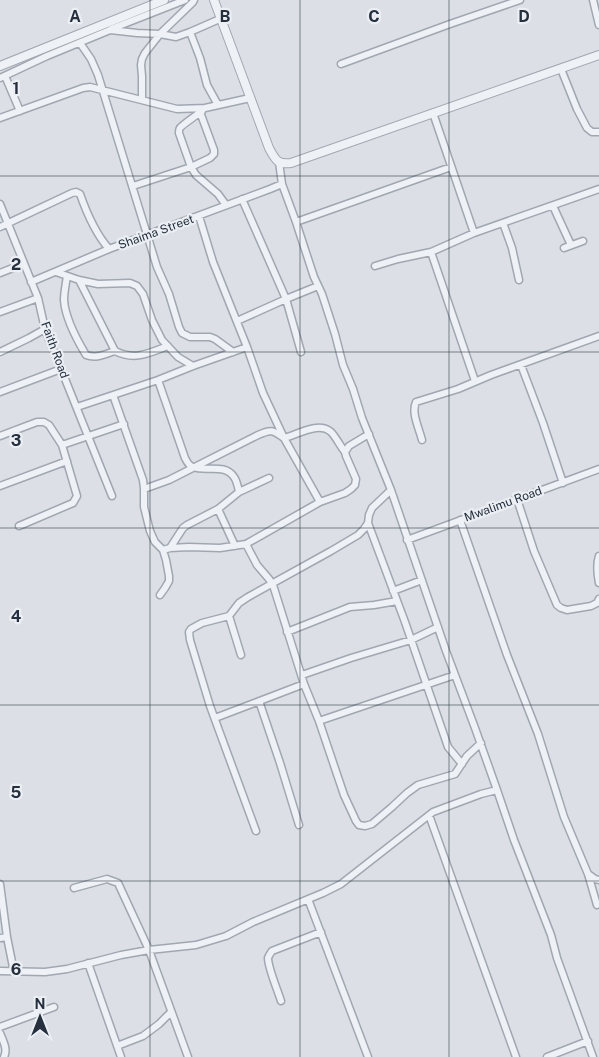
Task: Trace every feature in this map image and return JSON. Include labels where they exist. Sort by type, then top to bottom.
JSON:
[{"type":"street","points":[[0,65],[164,0]]},
{"type":"street","points":[[20,111],[3,77],[80,42],[185,0]]},
{"type":"street","points":[[142,100],[141,65],[145,53],[160,34],[194,0]]},
{"type":"street","points":[[214,0],[269,148],[276,160],[284,164],[599,55]]},
{"type":"street","points":[[341,64],[520,0]]},
{"type":"street","points":[[593,0],[599,25]]},
{"type":"street","points":[[110,30],[176,37],[222,18]]},
{"type":"street","points":[[190,32],[200,58],[207,85],[218,105]]},
{"type":"street","points":[[80,42],[91,59],[98,75],[157,267],[169,294],[179,327],[182,333],[190,336],[215,339],[232,352]]},
{"type":"street","points":[[561,68],[577,109],[587,128],[592,132],[599,132]]},
{"type":"street","points":[[0,118],[90,87],[177,108],[202,110]]},
{"type":"street","points":[[226,205],[218,194],[196,176],[191,167],[179,129],[202,110],[250,98]]},
{"type":"street","points":[[132,186],[191,167],[210,158],[214,154],[202,110]]},
{"type":"street","points":[[433,113],[474,233]]},
{"type":"street","points":[[279,162],[282,184],[335,334],[343,365],[391,490],[514,840],[551,935],[557,958],[594,1057]]},
{"type":"street","points":[[296,222],[451,167]]},
{"type":"street","name":"Shaima Street","points":[[31,282],[109,249],[282,184]]},
{"type":"street","points":[[375,266],[431,252],[474,233],[599,189]]},
{"type":"street","points":[[0,227],[76,192],[80,194],[88,216],[109,249]]},
{"type":"street","points":[[242,199],[286,299],[301,352]]},
{"type":"street","name":"Faith Road","points":[[0,204],[38,298],[45,329],[112,496]]},
{"type":"street","points":[[553,206],[571,246]]},
{"type":"street","points":[[199,216],[213,262],[263,393],[284,438],[320,502]]},
{"type":"street","points":[[503,223],[512,248],[519,280]]},
{"type":"street","points":[[564,248],[583,241]]},
{"type":"street","points":[[431,252],[475,381]]},
{"type":"street","points":[[0,273],[23,264]]},
{"type":"street","points":[[56,272],[98,284],[130,284],[137,286],[143,294],[152,320],[162,340],[178,357],[193,366]]},
{"type":"street","points":[[67,276],[64,301],[71,325],[86,355],[98,357],[115,351]]},
{"type":"street","points":[[80,280],[115,351],[124,356],[136,357],[168,346]]},
{"type":"street","points":[[237,321],[318,286]]},
{"type":"street","points":[[0,312],[38,298]]},
{"type":"street","points":[[0,352],[45,329]]},
{"type":"street","points":[[422,440],[414,412],[416,402],[458,389],[475,381],[599,336]]},
{"type":"street","points":[[77,407],[247,347]]},
{"type":"street","points":[[521,364],[563,483]]},
{"type":"street","points":[[0,392],[61,369]]},
{"type":"street","points":[[158,380],[185,458],[189,464],[193,467],[218,468],[229,472],[234,476],[239,492]]},
{"type":"street","points":[[113,395],[143,480],[144,507],[150,531],[155,542],[163,550],[166,560],[169,581],[160,595]]},
{"type":"street","points":[[0,436],[37,422],[44,422],[49,425],[62,445],[77,496],[73,503],[19,526]]},
{"type":"street","points":[[62,445],[124,424]]},
{"type":"street","points":[[163,550],[190,547],[220,548],[246,544],[320,502],[345,493],[356,484],[345,452],[328,430],[308,430],[284,438]]},
{"type":"street","points":[[144,489],[170,480],[264,432],[273,431],[284,438]]},
{"type":"street","points":[[345,452],[349,446],[369,434]]},
{"type":"street","points":[[0,486],[66,461]]},
{"type":"street","name":"Mwalimu Road","points":[[407,540],[599,469]]},
{"type":"street","points":[[170,548],[183,528],[218,509],[239,492],[269,478]]},
{"type":"street","points":[[256,831],[214,718],[189,632],[202,623],[229,616],[239,603],[248,597],[358,535],[368,523],[372,508],[391,490]]},
{"type":"street","points":[[517,500],[534,551],[557,605],[567,610],[591,606],[598,602]]},
{"type":"street","points":[[218,509],[235,546]]},
{"type":"street","points":[[460,520],[507,655],[538,734],[564,817],[588,874],[598,907]]},
{"type":"street","points":[[368,523],[448,747],[462,764]]},
{"type":"street","points":[[246,544],[257,565],[271,583],[304,684],[319,721],[344,795],[356,821],[362,826],[372,824],[407,792],[418,785],[455,774],[480,743]]},
{"type":"street","points":[[599,556],[597,572],[599,583]]},
{"type":"street","points":[[393,591],[422,580]]},
{"type":"street","points":[[287,632],[350,607],[397,601]]},
{"type":"street","points":[[229,616],[242,655]]},
{"type":"street","points":[[302,675],[411,640],[438,627]]},
{"type":"street","points":[[319,721],[455,675]]},
{"type":"street","points":[[214,718],[304,684]]},
{"type":"street","points":[[259,701],[299,825]]},
{"type":"street","points":[[0,971],[45,972],[67,969],[121,955],[196,945],[226,936],[252,922],[341,884],[433,812],[498,790]]},
{"type":"street","points":[[429,815],[516,1057]]},
{"type":"street","points":[[588,874],[599,880]]},
{"type":"street","points":[[74,888],[107,879],[118,883],[149,950],[188,1057]]},
{"type":"street","points":[[0,884],[14,972]]},
{"type":"street","points":[[598,907],[599,895]]},
{"type":"street","points":[[308,899],[368,1057]]},
{"type":"street","points":[[281,1001],[270,968],[268,958],[270,954],[321,932]]},
{"type":"street","points":[[0,938],[8,937]]},
{"type":"street","points":[[88,963],[121,1057]]},
{"type":"street","points":[[0,1027],[54,1007]]},
{"type":"street","points":[[117,1046],[143,1036],[172,1012]]},
{"type":"street","points":[[0,1033],[6,1049],[4,1057]]},
{"type":"street","points":[[547,1057],[588,1041]]}]
